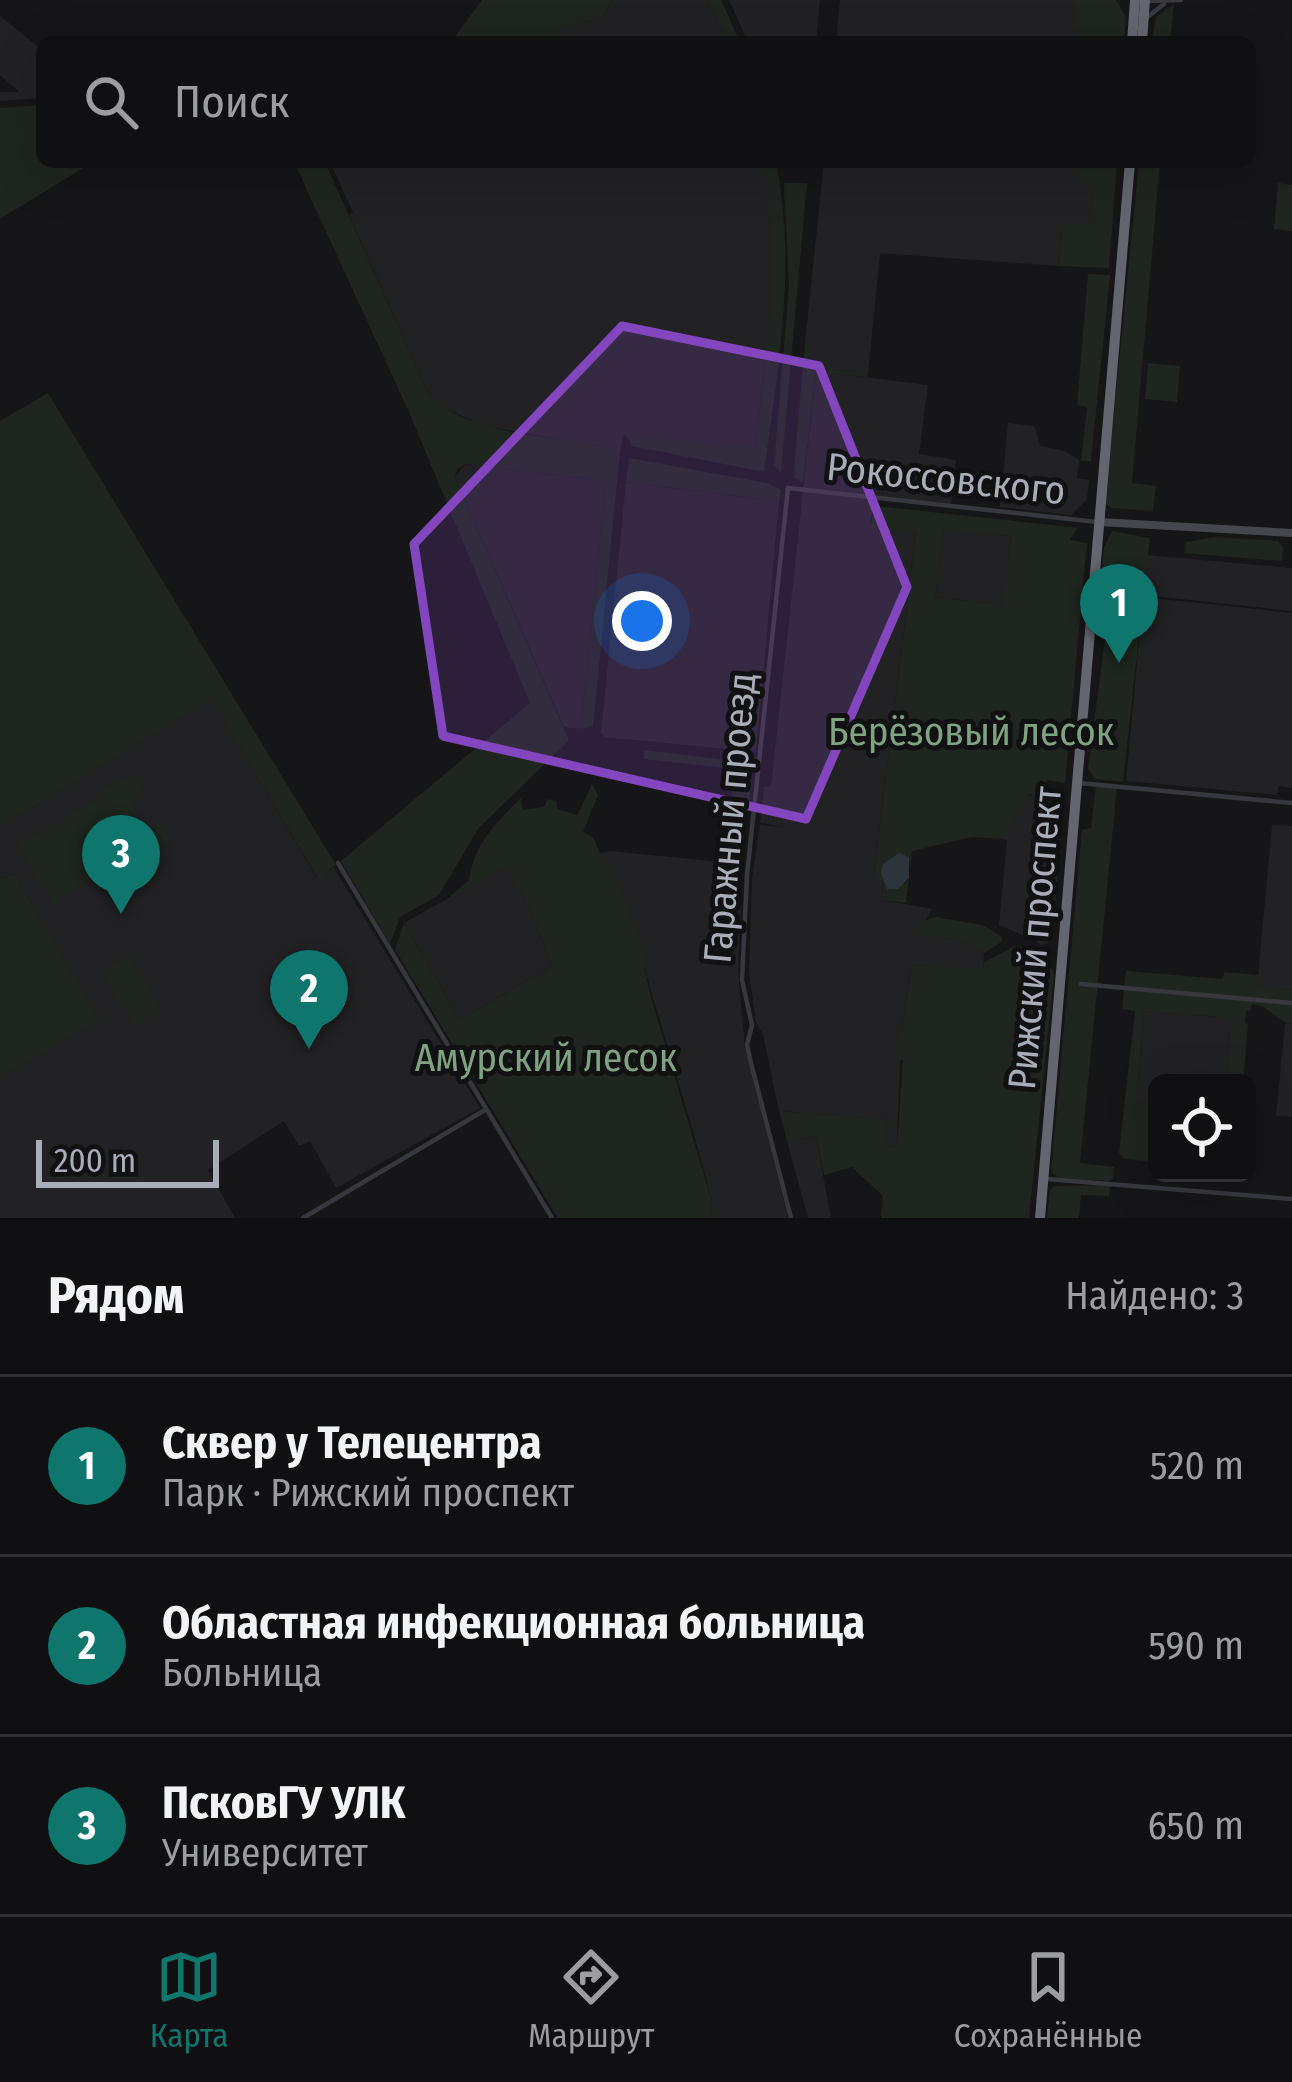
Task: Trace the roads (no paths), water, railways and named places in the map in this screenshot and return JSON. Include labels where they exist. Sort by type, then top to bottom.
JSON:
[{"type":"highway","points":[[1142,0],[1143,36]]},
{"type":"highway","points":[[1133,36],[1142,0]]},
{"type":"highway","name":"Рижский проспект","points":[[1040,1218],[1129,168]]},
{"type":"main road","points":[[1098,522],[1292,533]]},
{"type":"street","points":[[1142,0],[1181,0]]},
{"type":"street","points":[[1144,21],[1169,2]]},
{"type":"street","name":"Рокоссовского","points":[[788,488],[1098,522]]},
{"type":"street","name":"Гаражный проезд","points":[[788,488],[747,875],[742,980],[752,1025],[747,1046],[791,1218]]},
{"type":"street","points":[[1079,783],[1292,803]]},
{"type":"street","points":[[338,863],[552,1218]]},
{"type":"street","points":[[1081,984],[1292,1003]]},
{"type":"street","points":[[303,1218],[485,1110]]},
{"type":"street","points":[[1043,1179],[1292,1199]]},
{"type":"place","name":"Сквер у Телецентра","points":[[1119,663]]},
{"type":"place","name":"ПсковГУ УЛК","points":[[121,914]]},
{"type":"place","name":"Областная инфекционная больница","points":[[309,1049]]},
{"type":"park label","name":"Берёзовый лесок","points":[[971,732]]},
{"type":"park label","name":"Амурский лесок","points":[[546,1058]]}]
